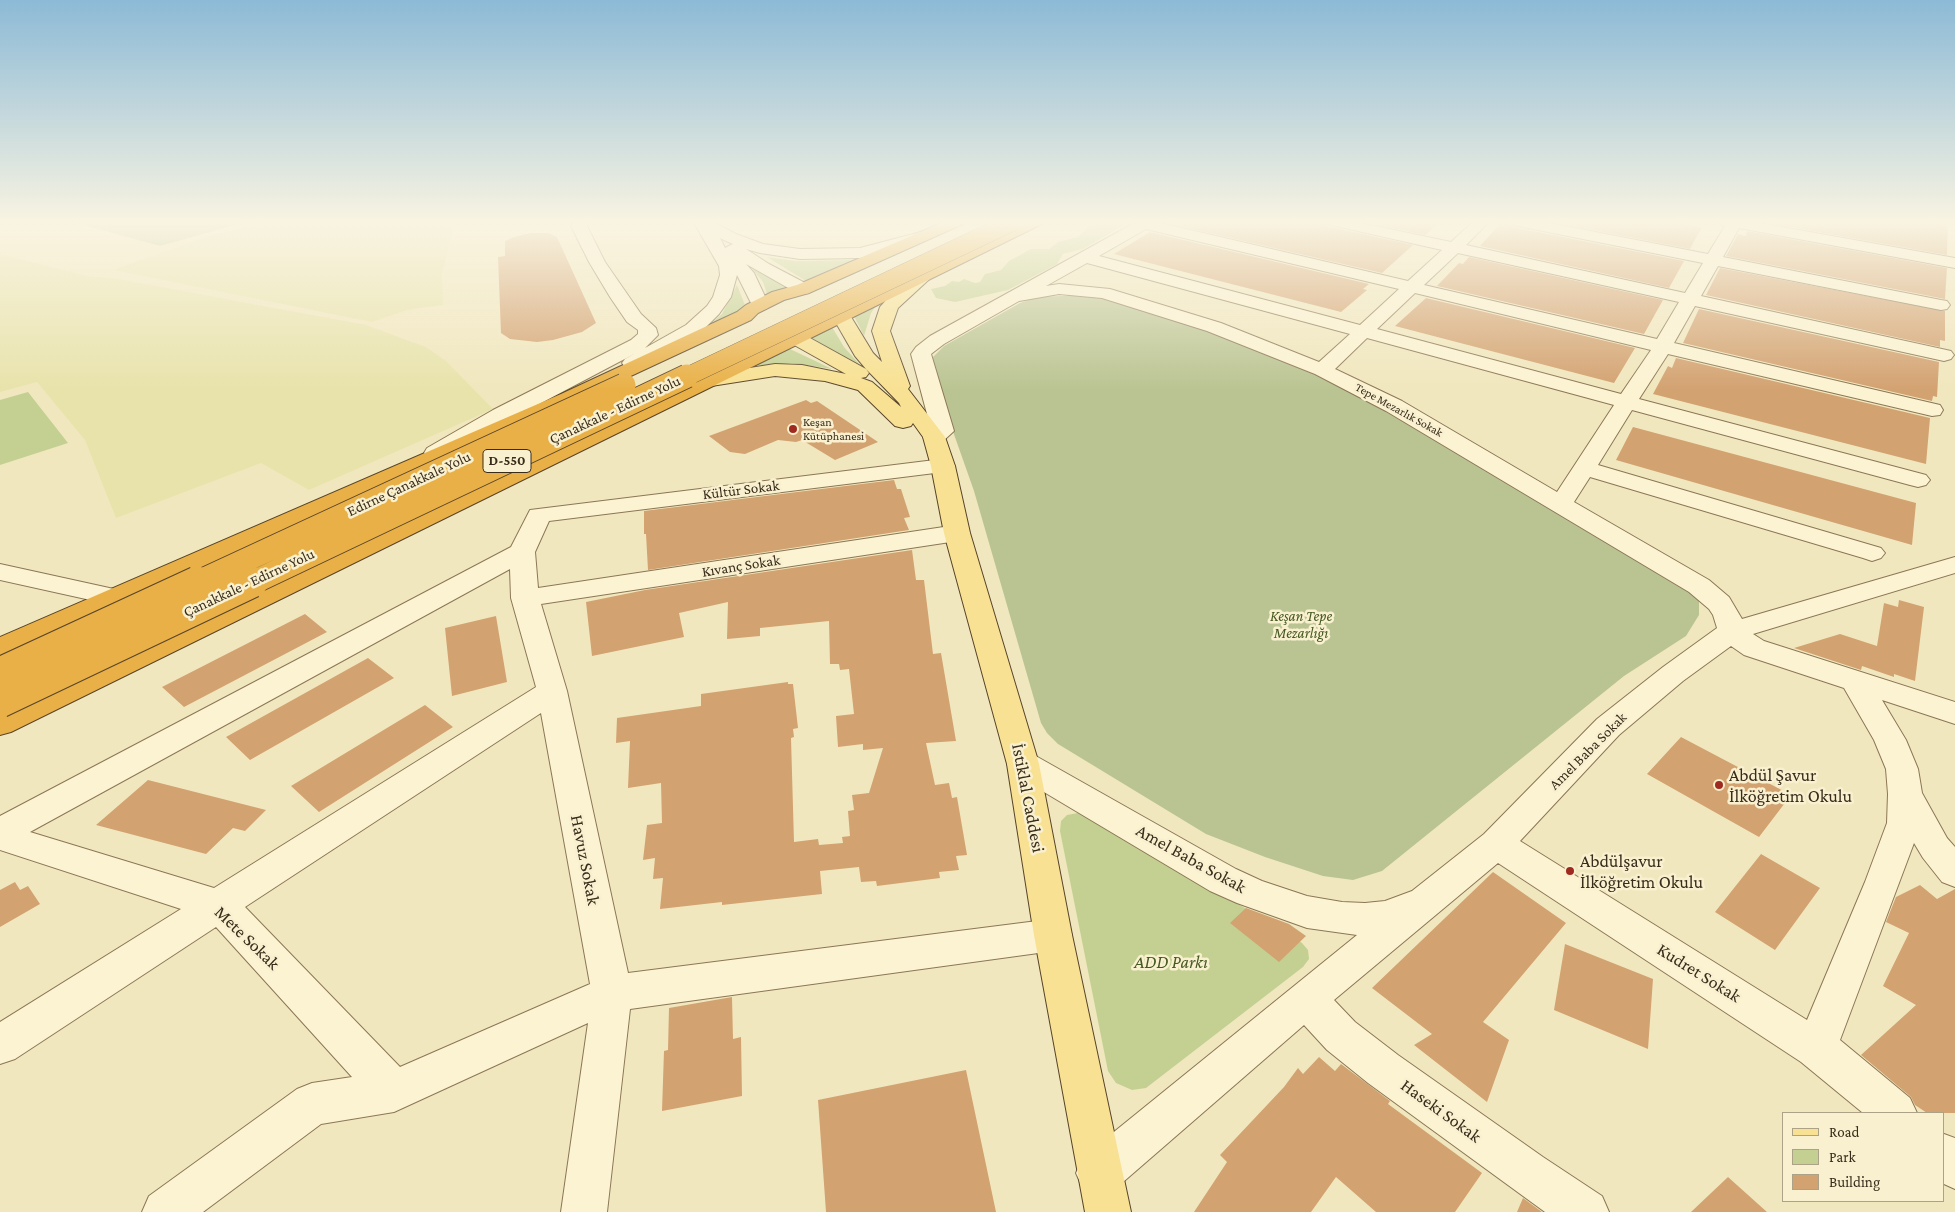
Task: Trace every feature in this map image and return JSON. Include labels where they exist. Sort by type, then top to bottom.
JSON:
[{"type":"highway","points":[[0,648],[568,398],[752,311],[778,296],[803,289],[829,278]]},
{"type":"highway","name":"Edirne Çanakkale Yolu","points":[[0,673],[859,278]]},
{"type":"highway","name":"Çanakkale - Edirne Yolu","points":[[0,702],[895,278]]},
{"type":"highway","points":[[0,724],[918,278]]},
{"type":"highway","points":[[803,289],[831,293],[851,303],[847,312]]},
{"type":"highway","points":[[752,311],[750,324],[771,334],[794,337]]},
{"type":"main road","points":[[906,399],[894,376],[881,331],[888,307],[922,278]]},
{"type":"main road","points":[[847,312],[865,356],[906,399]]},
{"type":"main road","points":[[794,337],[863,376],[881,399]]},
{"type":"main road","points":[[705,381],[775,370],[802,370],[853,382],[865,386],[900,417],[924,454],[938,452]]},
{"type":"main road","name":"İstiklal Caddesi","points":[[906,399],[938,452],[957,533],[1023,764],[1053,935],[1108,1212]]},
{"type":"street","points":[[412,467],[501,415],[638,344],[648,335],[646,328],[634,318],[607,278]]},
{"type":"street","points":[[568,398],[684,335],[703,322],[722,297],[728,278]]},
{"type":"street","points":[[746,278],[752,311]]},
{"type":"street","points":[[781,278],[803,289]]},
{"type":"street","points":[[938,452],[943,431],[921,354],[937,340],[1050,278]]},
{"type":"street","points":[[1161,278],[1918,480]]},
{"type":"street","points":[[1373,278],[1932,410]]},
{"type":"street","points":[[1322,370],[1421,278]]},
{"type":"street","points":[[1593,278],[1944,354]]},
{"type":"street","points":[[1562,504],[1663,346],[1702,278]]},
{"type":"street","points":[[1804,278],[1941,305]]},
{"type":"street","name":"Tepe Mezarlık Sokak","points":[[1018,296],[1058,289],[1104,293],[1214,327],[1322,370],[1394,406],[1562,504],[1711,595],[1727,614],[1732,631]]},
{"type":"street","name":"Kültür Sokak","points":[[540,515],[938,452]]},
{"type":"street","points":[[1585,468],[1872,552]]},
{"type":"street","name":"Havuz Sokak","points":[[540,515],[522,552],[525,598],[552,691],[612,992],[584,1212]]},
{"type":"street","name":"Kıvanç Sokak","points":[[525,598],[957,533]]},
{"type":"street","points":[[0,832],[522,552]]},
{"type":"street","name":"Amel Baba Sokak","points":[[1099,1173],[1306,999],[1496,844],[1608,727],[1673,674],[1732,631],[1955,565]]},
{"type":"street","points":[[0,572],[113,597]]},
{"type":"street","points":[[1732,631],[1736,636],[1754,648],[1955,713]]},
{"type":"street","points":[[1816,1048],[1883,882],[1904,823],[1905,794],[1902,769],[1890,740],[1856,682]]},
{"type":"street","points":[[0,1045],[220,906],[552,691]]},
{"type":"street","name":"Amel Baba Sokak","points":[[1023,764],[1223,880],[1250,892],[1307,912],[1342,918],[1365,919],[1388,916],[1428,899]]},
{"type":"street","points":[[1905,794],[1935,848],[1955,872]]},
{"type":"street","name":"Mete Sokak","points":[[0,836],[220,906],[394,1091]]},
{"type":"street","name":"Kudret Sokak","points":[[1496,844],[1816,1048],[1838,1064],[1894,1112]]},
{"type":"street","points":[[165,1212],[312,1104],[394,1091],[612,992],[1053,935]]},
{"type":"street","name":"Haseki Sokak","points":[[1306,999],[1342,1036],[1383,1069],[1527,1173],[1586,1212]]},
{"type":"street","points":[[1945,1157],[1955,1166]]},
{"type":"shaded area","points":[[0,278],[107,278],[366,325],[426,347],[446,361],[493,409],[309,490],[261,463],[116,518],[85,440],[37,382],[0,392]]},
{"type":"shaded area","points":[[151,278],[442,278],[443,305],[407,310],[372,322]]},
{"type":"green space","points":[[759,278],[769,278],[789,289],[768,297],[763,282]]},
{"type":"green space","points":[[800,278],[814,278],[806,281]]},
{"type":"green space","points":[[983,278],[1031,278],[1008,290],[955,302],[936,298],[931,289],[945,286],[952,281],[959,282],[964,279],[975,283],[980,282]]},
{"type":"green space","points":[[737,285],[747,310],[707,327],[722,314]]},
{"type":"green space","name":"Keşan Tepe Mezarlığı","points":[[1087,295],[1111,299],[1219,333],[1358,392],[1689,587],[1699,600],[1699,615],[1686,636],[1624,676],[1382,871],[1353,880],[1323,876],[1265,857],[1206,834],[1058,744],[1047,733],[1041,723],[974,491],[932,372],[931,359],[944,346],[1020,303],[1037,297]]},
{"type":"green space","points":[[878,303],[871,313],[864,336],[854,316]]},
{"type":"green space","points":[[832,327],[844,347],[861,366],[810,337]]},
{"type":"green space","points":[[788,348],[832,369],[792,363],[749,366]]},
{"type":"green space","points":[[28,392],[68,443],[0,465],[0,400]]},
{"type":"green space","name":"ADD Parkı","points":[[1078,813],[1092,817],[1292,936],[1308,950],[1309,959],[1303,967],[1146,1088],[1132,1090],[1116,1083],[1108,1071],[1060,831],[1061,821],[1067,815]]},
{"type":"building","points":[[499,278],[575,278],[596,323],[582,332],[553,340],[537,342],[510,339],[501,333]]},
{"type":"building","points":[[1206,278],[1342,278],[1369,284],[1363,289],[1367,290],[1341,312]]},
{"type":"building","points":[[1445,278],[1562,278],[1663,300],[1644,334],[1437,286]]},
{"type":"building","points":[[1622,278],[1675,278],[1669,288]]},
{"type":"building","points":[[1715,278],[1770,278],[1945,311],[1945,341],[1940,340],[1940,347],[1706,295]]},
{"type":"building","points":[[1836,278],[1946,278],[1945,299]]},
{"type":"building","points":[[1426,298],[1635,348],[1614,383],[1395,326]]},
{"type":"building","points":[[1699,309],[1939,362],[1937,397],[1933,396],[1932,401],[1683,343]]},
{"type":"building","points":[[1676,358],[1930,418],[1926,464],[1653,394],[1668,366],[1672,368]]},
{"type":"building","name":"Keşan Kütüphanesi","points":[[806,400],[811,403],[817,401],[878,442],[835,460],[802,440],[796,442],[778,440],[745,454],[730,452],[709,436]]},
{"type":"building","points":[[1633,427],[1916,503],[1912,545],[1616,460]]},
{"type":"building","points":[[894,480],[897,489],[901,489],[910,517],[904,518],[909,530],[648,570],[646,534],[644,534],[644,511]]},
{"type":"building","points":[[912,550],[916,580],[924,580],[933,654],[941,653],[956,741],[926,743],[935,785],[949,783],[952,798],[957,797],[967,855],[956,856],[959,870],[939,872],[940,878],[877,886],[876,881],[861,882],[859,867],[820,871],[822,894],[722,905],[722,902],[660,909],[663,878],[653,879],[655,858],[643,860],[647,825],[662,823],[661,783],[628,788],[630,741],[616,743],[617,718],[701,706],[701,694],[788,682],[788,684],[793,684],[798,728],[793,729],[794,737],[791,738],[794,842],[818,839],[819,845],[843,843],[842,837],[850,836],[848,811],[854,810],[852,795],[869,793],[883,748],[863,750],[863,744],[838,747],[836,716],[854,714],[849,669],[840,670],[839,664],[830,664],[829,621],[760,628],[760,636],[727,639],[728,602],[679,613],[684,637],[592,656],[586,602],[645,590]]},
{"type":"building","points":[[1899,600],[1924,607],[1915,681],[1894,674],[1894,677],[1862,666],[1861,670],[1794,648],[1840,634],[1877,646],[1884,603],[1898,607]]},
{"type":"building","points":[[305,614],[327,632],[184,707],[162,687]]},
{"type":"building","points":[[496,616],[507,682],[452,696],[445,628]]},
{"type":"building","points":[[368,658],[394,678],[250,760],[226,737]]},
{"type":"building","points":[[425,705],[453,727],[319,812],[291,786]]},
{"type":"building","name":"Abdül Şavur İlköğretim Okulu","points":[[1681,737],[1791,795],[1759,837],[1647,774]]},
{"type":"building","points":[[148,780],[266,810],[245,831],[233,828],[206,854],[96,825]]},
{"type":"building","points":[[1761,854],[1820,888],[1775,950],[1715,912]]},
{"type":"building","points":[[1493,872],[1566,923],[1483,1022],[1509,1040],[1487,1102],[1414,1045],[1432,1034],[1372,988]]},
{"type":"building","points":[[15,882],[20,890],[28,886],[40,904],[0,927],[0,890]]},
{"type":"building","points":[[1920,885],[1937,899],[1955,889],[1955,1113],[1926,1112],[1915,1105],[1911,1097],[1861,1055],[1916,1005],[1883,986],[1909,933],[1886,922],[1896,897]]},
{"type":"building","points":[[1246,908],[1289,924],[1306,936],[1279,962],[1230,923]]},
{"type":"building","points":[[1565,944],[1653,979],[1648,1049],[1554,1010]]},
{"type":"building","points":[[732,997],[733,1039],[741,1037],[742,1096],[662,1111],[664,1051],[668,1050],[669,1008]]},
{"type":"building","points":[[1319,1057],[1335,1071],[1341,1064],[1390,1101],[1388,1104],[1482,1173],[1455,1212],[1376,1212],[1336,1177],[1311,1212],[1194,1212],[1227,1162],[1220,1155],[1284,1087],[1298,1068],[1303,1074]]},
{"type":"building","points":[[966,1070],[996,1212],[826,1212],[818,1100]]},
{"type":"building","points":[[1728,1177],[1767,1212],[1691,1212]]},
{"type":"building","points":[[1523,1198],[1542,1212],[1517,1212]]},
{"type":"place","name":"Keşan Kütüphanesi","points":[[793,429]]},
{"type":"place","name":"Abdül Şavur İlköğretim Okulu","points":[[1719,785]]},
{"type":"place","name":"Abdülşavur İlköğretim Okulu","points":[[1570,871]]}]
